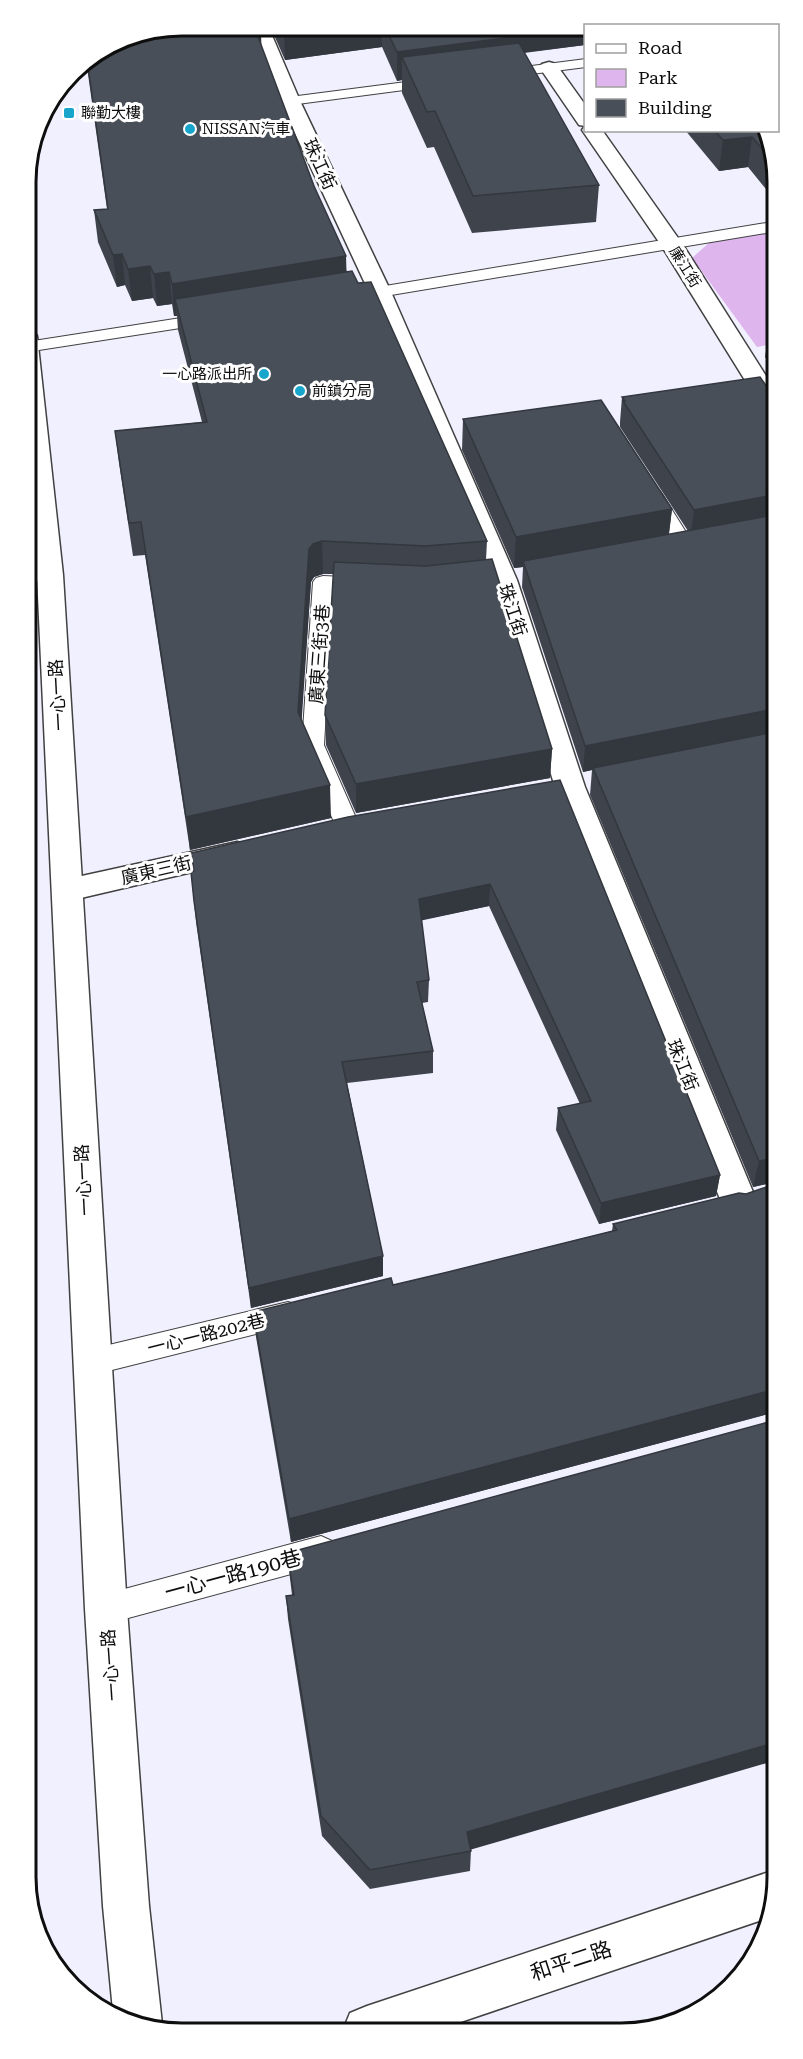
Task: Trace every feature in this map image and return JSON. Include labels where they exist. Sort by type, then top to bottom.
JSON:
[{"type":"street","name":"珠江街","points":[[263,36],[290,101],[380,292],[504,579],[570,787],[741,1204]]},
{"type":"street","points":[[549,68],[584,120]]},
{"type":"street","name":"廉江街","points":[[593,132],[672,245],[767,396]]},
{"type":"street","name":"一心一路","points":[[36,519],[39,576],[69,890],[106,1609],[126,1906],[137,2016]]},
{"type":"street","name":"廣東三街","points":[[69,890],[266,845]]},
{"type":"street","name":"和平二路","points":[[388,2023],[765,1896]]},
{"type":"lane","points":[[490,76],[584,63]]},
{"type":"lane","points":[[290,101],[454,80]]},
{"type":"lane","points":[[333,299],[767,228]]},
{"type":"lane","points":[[36,346],[227,316]]},
{"type":"lane","points":[[644,482],[686,548]]},
{"type":"lane","name":"廣東三街3巷","points":[[348,827],[313,745],[323,582],[392,585]]},
{"type":"lane","name":"一心一路202巷","points":[[92,1362],[312,1309]]},
{"type":"lane","name":"一心一路190巷","points":[[106,1609],[349,1543]]},
{"type":"green space","points":[[767,232],[767,345],[757,347],[692,258],[710,242]]},
{"type":"building","name":"NISSAN汽車","points":[[258,36],[314,186],[346,256],[172,284],[169,272],[154,274],[150,266],[128,269],[122,254],[113,255],[94,210],[108,209],[89,70],[126,47],[163,37]]},
{"type":"building","points":[[389,36],[512,37],[397,52]]},
{"type":"building","points":[[519,43],[599,185],[473,196],[435,111],[427,112],[402,57]]},
{"type":"building","points":[[716,132],[758,132],[763,150],[752,137],[723,140]]},
{"type":"building","points":[[352,271],[358,283],[371,282],[487,541],[426,546],[322,541],[313,544],[309,549],[298,712],[330,785],[186,817],[141,522],[129,523],[115,431],[207,422],[175,299]]},
{"type":"building","points":[[760,377],[767,387],[767,496],[694,510],[622,397]]},
{"type":"building","points":[[601,400],[672,509],[516,537],[463,419]]},
{"type":"building","points":[[767,516],[767,710],[585,746],[523,561]]},
{"type":"building","points":[[492,559],[552,749],[356,784],[325,715],[334,562],[426,566]]},
{"type":"building","points":[[767,733],[767,1160],[759,1161],[593,768]]},
{"type":"building","points":[[560,780],[720,1175],[601,1203],[558,1108],[591,1101],[490,884],[419,899],[429,980],[417,982],[433,1051],[342,1062],[383,1256],[249,1288],[194,901],[191,872],[194,871],[191,853],[348,817]]},
{"type":"building","points":[[767,1187],[767,1391],[289,1519],[253,1312],[391,1278],[393,1285],[448,1272],[617,1230],[613,1224],[739,1193],[746,1194]]},
{"type":"building","points":[[767,1422],[767,1745],[467,1832],[471,1851],[370,1870],[321,1816],[286,1596],[294,1595],[287,1553]]},
{"type":"place","name":"聯勤大樓","points":[[69,113]]},
{"type":"place","name":"NISSAN汽車","points":[[190,129]]},
{"type":"place","name":"一心路派出所","points":[[264,374]]},
{"type":"place","name":"前鎮分局","points":[[300,391]]}]
